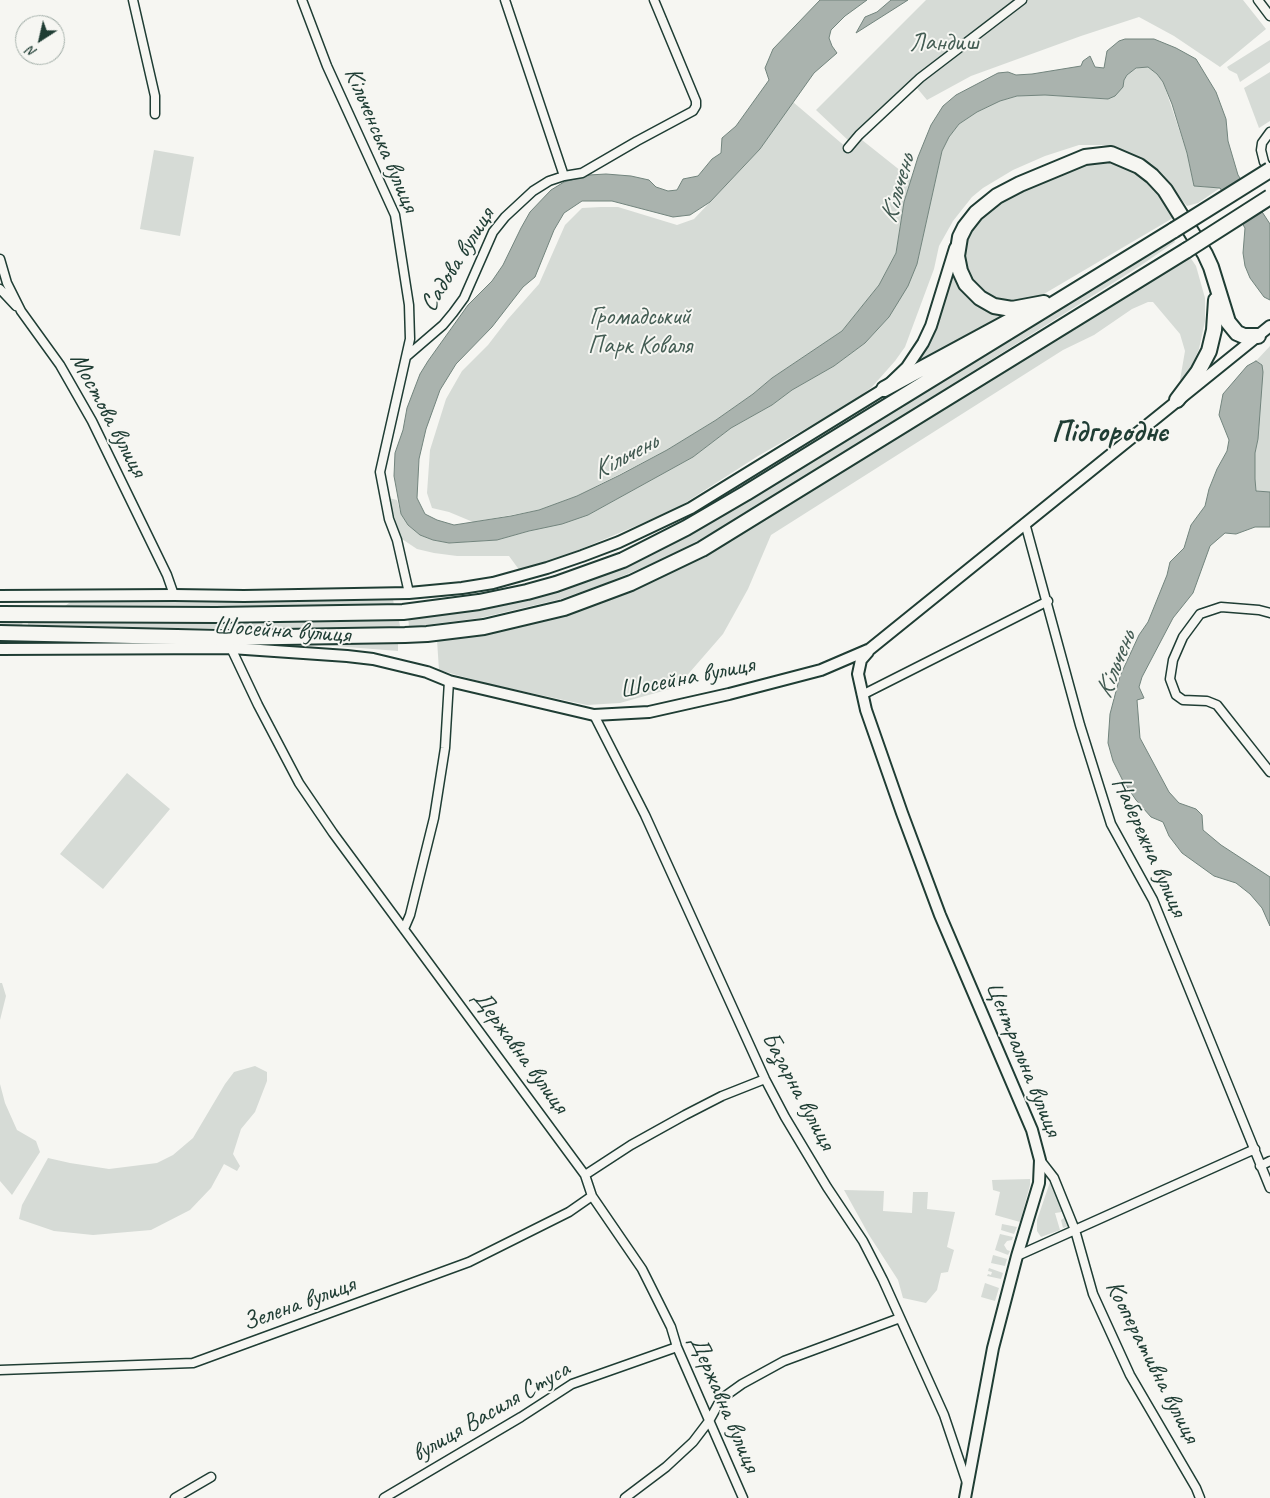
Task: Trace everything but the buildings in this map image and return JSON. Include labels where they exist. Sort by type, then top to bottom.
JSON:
[{"type":"highway","points":[[1044,303],[1012,309],[994,306],[980,298],[966,284],[960,272],[957,251],[960,237],[976,213],[991,200],[1020,184],[1085,156],[1111,154],[1139,166],[1166,190],[1205,254],[1215,279],[1224,314],[1232,328],[1244,336],[1258,336]]},
{"type":"highway","points":[[0,614],[225,615],[403,612],[479,602],[556,584],[623,560],[686,528],[1270,171]]},
{"type":"highway","points":[[0,633],[221,638],[405,635],[436,633],[484,626],[564,608],[631,583],[702,549],[1270,197]]},
{"type":"highway","points":[[884,389],[1044,303],[1097,278]]},
{"type":"highway","points":[[1177,400],[1198,372],[1209,351],[1214,330],[1215,279]]},
{"type":"street","points":[[133,0],[155,96],[155,114]]},
{"type":"street","name":"Кільченська вулиця","points":[[302,0],[327,66],[395,215],[409,305],[410,339],[380,472],[388,519],[397,540],[409,593]]},
{"type":"street","points":[[505,0],[564,176]]},
{"type":"street","name":"Садова вулиця","points":[[407,356],[453,313],[464,298],[473,280],[493,232],[505,217],[533,191],[549,181],[582,173],[692,111],[696,106],[696,101],[654,0]]},
{"type":"street","points":[[848,148],[859,135],[920,78],[1022,0]]},
{"type":"street","points":[[1258,0],[1270,16]]},
{"type":"street","points":[[1270,132],[1262,143],[1261,150],[1264,162],[1270,171]]},
{"type":"street","name":"Шосейна вулиця","points":[[0,596],[244,596],[409,593],[492,583],[547,568],[619,542],[692,508],[884,389],[907,366],[923,343],[931,326],[960,237]]},
{"type":"street","name":"Мостова вулиця","points":[[0,261],[21,311],[60,365],[92,421],[167,575],[174,595]]},
{"type":"street","points":[[0,289],[21,311]]},
{"type":"street","name":"Шосейна вулиця","points":[[0,649],[231,648],[364,658],[427,672],[449,681],[594,715],[648,712],[729,694],[821,670],[870,649],[1270,326]]},
{"type":"street","name":"Набережна вулиця","points":[[1025,523],[1080,725],[1111,824],[1153,900],[1270,1188]]},
{"type":"street","points":[[862,694],[1048,602]]},
{"type":"street","points":[[1270,613],[1259,610],[1221,607],[1200,614],[1183,637],[1173,660],[1170,679],[1176,695],[1183,700],[1207,702],[1217,705],[1270,772]]},
{"type":"street","name":"Державна вулиця","points":[[231,648],[258,705],[299,783],[585,1174],[592,1196],[642,1269],[671,1327],[677,1347],[743,1498]]},
{"type":"street","name":"Центральна вулиця","points":[[870,649],[861,660],[858,674],[862,694],[902,813],[937,907],[1032,1130],[1040,1160],[1039,1183],[1017,1256],[993,1348],[965,1498]]},
{"type":"street","points":[[404,929],[410,915],[434,818],[445,748],[449,681]]},
{"type":"street","name":"Базарна вулиця","points":[[594,715],[645,815],[765,1079],[827,1187],[863,1241],[944,1415],[967,1484]]},
{"type":"street","points":[[585,1174],[631,1145],[685,1115],[722,1096],[765,1079]]},
{"type":"street","points":[[1017,1256],[1255,1150]]},
{"type":"street","name":"Кооперативна вулиця","points":[[1040,1160],[1054,1178],[1075,1230],[1093,1294],[1130,1375],[1200,1498]]},
{"type":"street","points":[[1260,1166],[1270,1161]]},
{"type":"street","name":"Зелена вулиця","points":[[0,1370],[193,1363],[469,1262],[569,1212],[592,1196]]},
{"type":"street","points":[[625,1498],[666,1467],[693,1442],[709,1421],[721,1399],[742,1384],[784,1361],[900,1318]]},
{"type":"street","name":"вулиця Василя Стуса","points":[[384,1498],[521,1417],[572,1384],[677,1347]]},
{"type":"street","points":[[175,1498],[211,1478]]},
{"type":"green space","name":"Громадський Парк Коваля","points":[[926,0],[1243,0],[1266,29],[1220,67],[1174,36],[1139,17],[971,76],[927,100],[917,88],[862,140],[911,179],[904,202],[896,253],[879,285],[842,331],[772,378],[716,420],[667,450],[577,496],[539,510],[473,522],[449,512],[432,508],[427,493],[430,450],[446,399],[462,371],[488,345],[539,284],[565,225],[582,208],[601,207],[618,207],[677,225],[694,219],[760,149],[793,102],[847,148],[851,143],[816,110]]},
{"type":"green space","points":[[1270,40],[1270,62],[1240,82],[1237,74],[1227,67]]},
{"type":"green space","points":[[1142,66],[1148,67],[1163,82],[1187,153],[1194,186],[1220,188],[1198,203],[1187,206],[1155,169],[1141,159],[1120,149],[1103,145],[1079,145],[1045,156],[1013,170],[983,188],[972,197],[953,221],[939,246],[934,269],[905,347],[872,387],[854,401],[758,456],[674,510],[557,559],[520,571],[509,556],[457,556],[434,553],[417,549],[402,539],[388,498],[397,500],[401,514],[408,525],[420,535],[449,543],[497,540],[588,515],[693,457],[731,428],[834,366],[865,343],[889,317],[917,264],[942,151],[949,137],[959,124],[977,112],[1000,101],[1018,96],[1045,95],[1108,99],[1131,71]]},
{"type":"green space","points":[[1270,72],[1270,121],[1259,128],[1244,88]]},
{"type":"green space","points":[[154,150],[194,157],[180,236],[140,229]]},
{"type":"green space","points":[[1104,159],[1137,172],[1149,181],[1178,215],[1032,301],[999,303],[973,286],[962,262],[965,239],[976,221],[1003,198],[1086,161]]},
{"type":"green space","points":[[1173,238],[1175,242],[1140,266],[800,480],[733,521],[670,556],[606,583],[561,599],[480,618],[409,627],[408,616],[603,572]]},
{"type":"green space","points":[[1190,257],[1196,266],[1205,298],[1205,321],[1199,349],[1186,380],[1180,380],[1185,351],[1180,334],[1153,302],[1148,302],[1132,309],[1094,335],[1063,350],[771,535],[748,589],[723,634],[677,687],[620,703],[587,705],[489,684],[439,670],[437,640],[474,634],[617,595],[671,572],[708,553]]},
{"type":"green space","points":[[955,265],[955,272],[1012,313],[913,367],[933,337]]},
{"type":"green space","points":[[1270,346],[1270,492],[1256,491],[1255,453],[1258,439],[1262,365],[1256,361]]},
{"type":"green space","points":[[393,599],[394,605],[65,606],[73,600]]},
{"type":"green space","points":[[398,616],[400,626],[360,628],[28,628],[28,618]]},
{"type":"green space","points":[[0,618],[23,618],[22,628],[0,628]]},
{"type":"green space","points":[[32,637],[398,641],[398,651],[297,643],[33,644]]},
{"type":"green space","points":[[127,773],[170,809],[103,889],[60,854]]},
{"type":"green space","points":[[0,983],[2,983],[6,996],[0,1020]]},
{"type":"green space","points":[[255,1066],[267,1072],[267,1081],[255,1112],[241,1129],[233,1154],[240,1166],[237,1171],[224,1164],[211,1188],[190,1210],[151,1230],[93,1235],[54,1231],[19,1219],[22,1205],[48,1158],[109,1169],[157,1163],[173,1155],[193,1138],[234,1072]]},
{"type":"green space","points":[[0,1084],[5,1103],[17,1130],[36,1141],[40,1152],[12,1195],[0,1181]]},
{"type":"green space","points":[[1030,1179],[1020,1222],[995,1215],[1000,1192],[993,1190],[992,1180]]},
{"type":"green space","points":[[1054,1179],[1071,1225],[1063,1228],[1061,1220],[1064,1218],[1062,1212],[1055,1213],[1060,1230],[1041,1237],[1037,1231],[1037,1220],[1050,1182]]},
{"type":"green space","points":[[844,1190],[884,1191],[883,1211],[912,1213],[913,1192],[928,1192],[927,1209],[955,1212],[947,1247],[954,1250],[948,1272],[941,1273],[937,1290],[926,1303],[903,1298],[898,1280],[869,1235]]},
{"type":"green space","points":[[1002,1224],[1017,1227],[1014,1234],[1001,1230]]},
{"type":"green space","points":[[1000,1234],[1013,1237],[1012,1240],[1007,1241],[1004,1245],[1010,1251],[1008,1255],[995,1250]]},
{"type":"green space","points":[[993,1255],[1007,1259],[1005,1266],[991,1263]]},
{"type":"green space","points":[[989,1268],[1003,1273],[1001,1279],[987,1276],[988,1274],[991,1275],[992,1272],[988,1271]]},
{"type":"green space","points":[[985,1283],[999,1288],[995,1301],[981,1297]]},
{"type":"shaded area","points":[[820,0],[867,0],[845,16],[831,30],[829,38],[837,53],[814,73],[760,149],[710,202],[690,215],[673,217],[612,201],[582,201],[564,213],[554,230],[535,277],[523,287],[492,327],[456,364],[440,390],[426,429],[419,459],[417,498],[425,514],[454,525],[539,510],[577,496],[620,475],[667,450],[716,420],[772,378],[842,331],[879,285],[896,253],[904,202],[918,157],[931,125],[943,106],[956,95],[998,73],[1032,74],[1081,66],[1083,61],[1090,56],[1095,67],[1104,68],[1107,51],[1119,41],[1125,39],[1154,39],[1196,59],[1216,92],[1226,119],[1228,141],[1238,175],[1270,224],[1270,300],[1264,297],[1250,278],[1245,266],[1243,253],[1245,228],[1220,188],[1194,186],[1187,153],[1172,104],[1163,82],[1157,74],[1148,67],[1136,68],[1127,75],[1123,87],[1115,96],[1108,99],[1045,95],[1017,96],[1000,101],[977,112],[959,124],[949,137],[942,151],[917,264],[908,286],[889,317],[865,343],[834,366],[731,428],[693,457],[588,515],[562,524],[497,540],[449,543],[420,535],[408,525],[401,514],[394,476],[395,453],[403,430],[407,408],[420,374],[428,361],[468,305],[492,281],[503,265],[530,212],[551,190],[564,182],[589,175],[631,176],[649,180],[656,187],[668,191],[677,190],[683,179],[698,176],[712,159],[721,153],[722,138],[736,126],[769,80],[765,68],[773,49]]},
{"type":"shaded area","points":[[891,0],[908,0],[856,33],[865,17],[877,12]]},
{"type":"shaded area","points":[[1256,361],[1262,365],[1263,372],[1258,439],[1255,453],[1256,491],[1270,492],[1270,527],[1255,527],[1236,534],[1225,533],[1210,546],[1193,593],[1173,618],[1142,677],[1139,687],[1144,698],[1137,700],[1140,738],[1169,792],[1179,803],[1196,809],[1202,815],[1203,830],[1221,845],[1270,877],[1270,926],[1262,908],[1250,894],[1236,883],[1214,876],[1182,853],[1169,836],[1163,822],[1151,817],[1123,781],[1113,761],[1108,743],[1110,714],[1120,676],[1139,635],[1148,622],[1167,575],[1170,562],[1184,548],[1191,525],[1205,506],[1217,469],[1227,451],[1229,440],[1219,415],[1223,394],[1247,366]]},
{"type":"pier","points":[[1245,181],[1264,210],[1241,225],[1222,195]]},
{"type":"district","name":"Підгороднє","points":[[1110,433]]},
{"type":"park label","name":"Ландиш","points":[[944,43]]},
{"type":"water label","name":"Кільчень","points":[[898,189]]},
{"type":"water label","name":"Кільчень","points":[[625,457]]},
{"type":"water label","name":"Кільчень","points":[[1116,665]]}]
